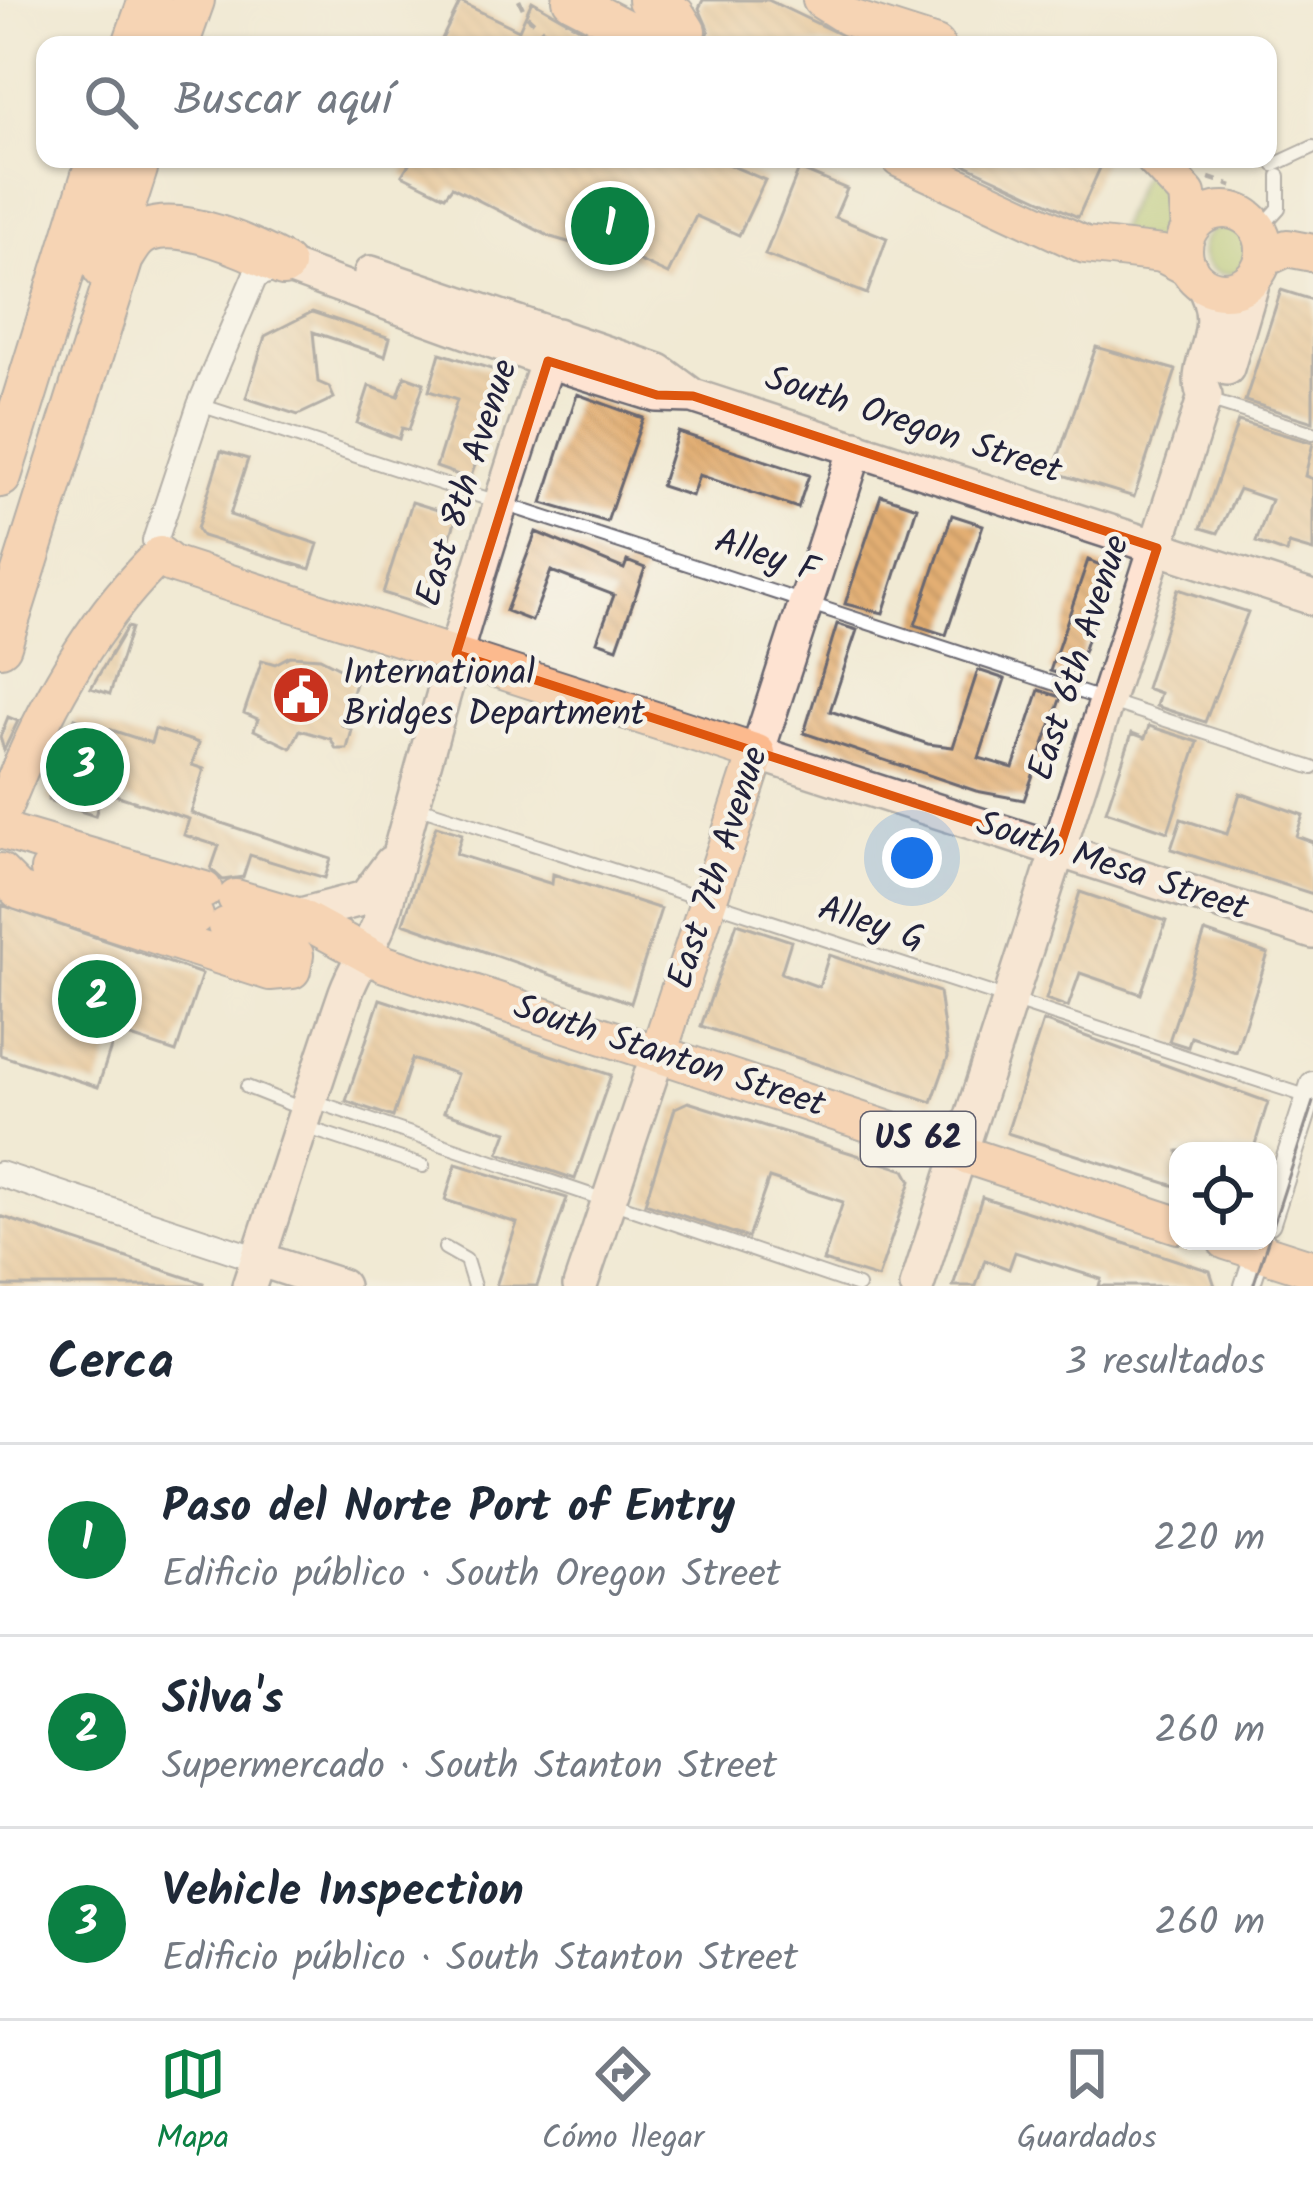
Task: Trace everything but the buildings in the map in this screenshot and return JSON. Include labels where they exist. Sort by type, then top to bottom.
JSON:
[{"type":"highway","points":[[137,36],[150,0]]},
{"type":"highway","points":[[180,36],[193,0]]},
{"type":"highway","points":[[196,36],[208,0]]},
{"type":"highway","points":[[0,476],[95,168]]},
{"type":"highway","points":[[0,601],[136,168]]},
{"type":"highway","points":[[154,168],[160,194],[202,215]]},
{"type":"highway","points":[[0,646],[122,259],[135,239],[154,229],[174,228],[283,266]]},
{"type":"main road","points":[[571,0],[667,36]]},
{"type":"main road","points":[[596,0],[669,36]]},
{"type":"main road","points":[[646,0],[677,15],[675,36]]},
{"type":"main road","points":[[820,0],[848,17],[908,36]]},
{"type":"main road","points":[[919,168],[1084,244],[1162,254],[1195,275],[1231,289],[1259,255],[1287,248],[1313,253]]},
{"type":"main road","points":[[1162,168],[1187,194],[1190,229],[1185,247],[1195,275]]},
{"type":"main road","points":[[1190,229],[1208,214],[1229,210],[1259,255]]},
{"type":"main road","points":[[0,818],[45,714],[128,586],[160,555]]},
{"type":"main road","name":"South Mesa Street","points":[[160,555],[171,564],[757,753]]},
{"type":"main road","name":"East 7th Avenue","points":[[658,1054],[757,753]]},
{"type":"main road","name":"South Stanton Street","points":[[0,830],[16,858],[19,891],[270,973],[292,970],[295,955],[288,948],[215,908]]},
{"type":"main road","name":"South Stanton Street","points":[[16,858],[215,908],[297,916],[385,964],[1169,1222]]},
{"type":"main road","points":[[1258,1250],[1313,1269]]},
{"type":"street","name":"South Oregon Street","points":[[202,215],[553,348],[657,395],[693,396],[1313,598]]},
{"type":"street","name":"East 6th Avenue","points":[[1205,397],[1221,387],[1259,255]]},
{"type":"street","name":"South Oregon Street","points":[[283,266],[553,348]]},
{"type":"street","points":[[160,555],[155,541],[232,323],[255,276],[283,266]]},
{"type":"street","name":"East 6th Avenue","points":[[917,1286],[1205,397],[1199,381],[1215,321],[1195,275]]},
{"type":"street","name":"East 8th Avenue","points":[[254,1273],[305,1112],[383,912],[392,862],[553,348]]},
{"type":"street","name":"East 7th Avenue","points":[[757,753],[856,448]]},
{"type":"street","name":"South Mesa Street","points":[[757,753],[1313,932]]},
{"type":"street","name":"East 8th Avenue","points":[[297,916],[364,898],[392,862]]},
{"type":"street","name":"East 7th Avenue","points":[[580,1286],[658,1054]]},
{"type":"street","points":[[1277,1183],[1312,1093]]},
{"type":"street","points":[[0,1174],[254,1273],[340,1286]]},
{"type":"lane","points":[[1259,255],[1279,208],[1276,170],[1313,147]]},
{"type":"lane","points":[[1205,397],[1313,434]]},
{"type":"lane","name":"Alley F","points":[[200,405],[1313,768]]},
{"type":"lane","name":"Alley G","points":[[412,805],[1010,1001],[1312,1093]]},
{"type":"lane","points":[[247,1087],[423,1166]]},
{"type":"lane","points":[[305,1112],[607,1202],[858,1286]]},
{"type":"lane","points":[[446,1248],[466,1260],[474,1286]]},
{"type":"path","points":[[519,0],[526,15],[549,36]]},
{"type":"highlighted area","points":[[548,361],[657,395],[693,396],[1157,548],[1059,850],[456,654]]},
{"type":"green space","points":[[1148,172],[1168,182],[1179,227],[1165,243],[1116,234],[1141,176]]},
{"type":"green space","points":[[1226,226],[1243,233],[1250,250],[1243,267],[1226,274],[1209,267],[1202,250],[1209,233]]},
{"type":"tram line","points":[[1277,1213],[1313,1102]]},
{"type":"tram line","points":[[1253,1286],[1265,1250]]},
{"type":"place","name":"Paso del Norte Port of Entry","points":[[610,226]]},
{"type":"place","name":"International Bridges Department","points":[[301,695]]},
{"type":"place","name":"Vehicle Inspection","points":[[85,767]]},
{"type":"place","name":"Silva's","points":[[97,999]]}]
